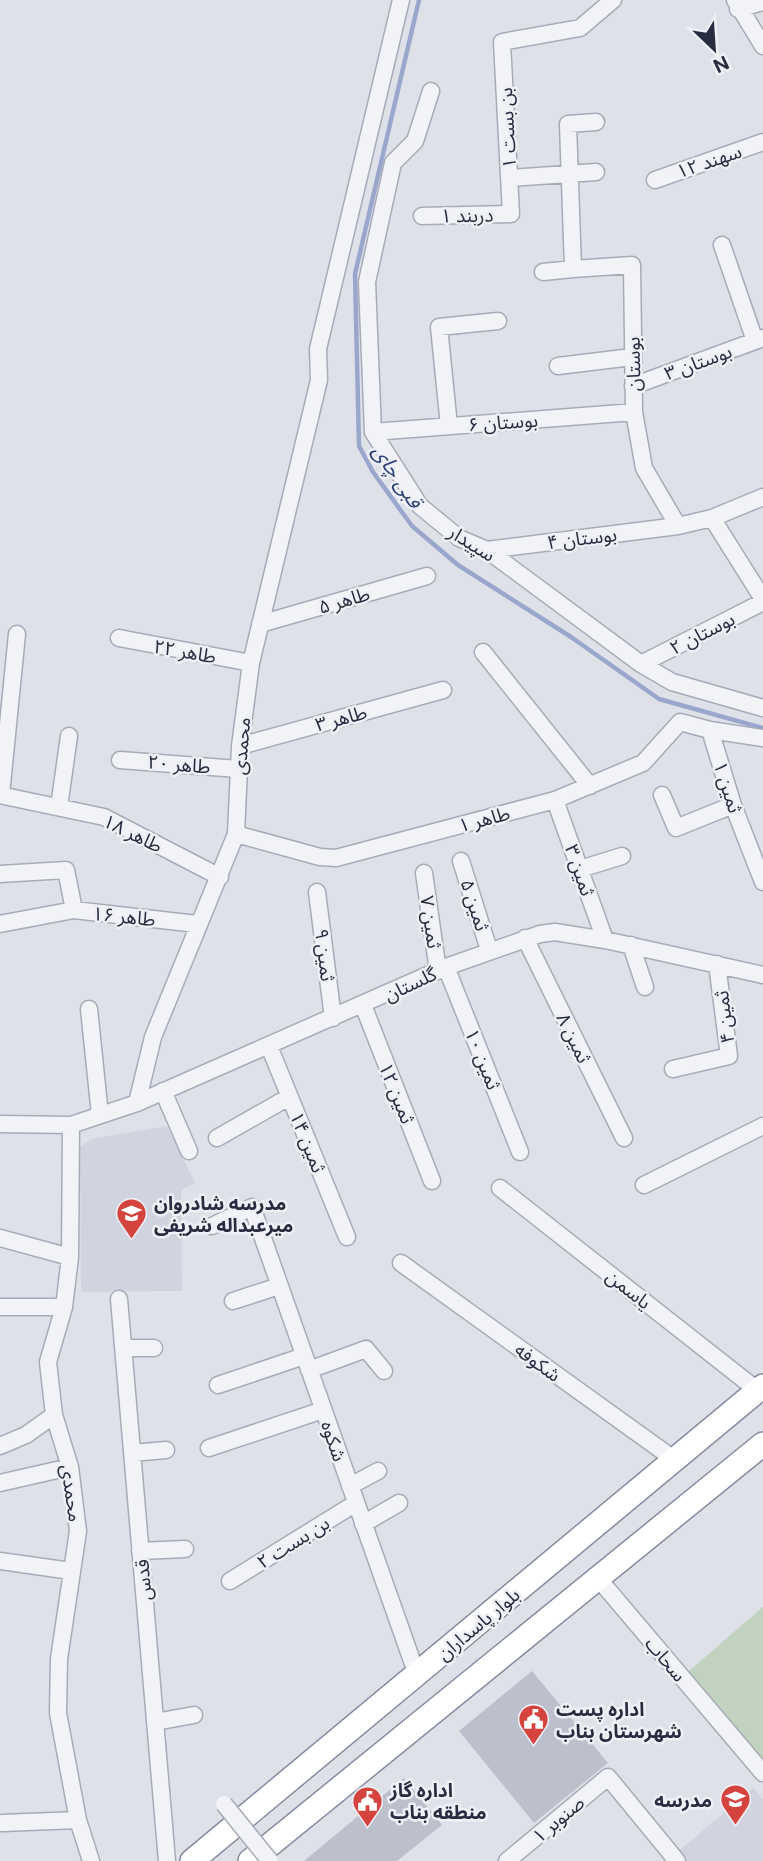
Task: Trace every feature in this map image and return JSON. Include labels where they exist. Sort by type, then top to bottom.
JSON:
[{"type":"highway","name":"بلوار پاسداران","points":[[192,1861],[760,1388]]},
{"type":"highway","name":"بلوار پاسداران","points":[[250,1861],[763,1444]]},
{"type":"street","name":"محمدی","points":[[137,1103],[153,1037],[236,834],[240,746],[251,663],[319,380],[318,349],[401,0]]},
{"type":"street","name":"بن بست ۱","points":[[511,214],[502,42],[580,28],[613,0]]},
{"type":"street","points":[[763,2],[736,4],[763,46]]},
{"type":"street","points":[[373,432],[367,282],[393,163],[415,141],[431,91]]},
{"type":"street","points":[[542,272],[573,269],[568,124],[596,122]]},
{"type":"street","name":"سهند ۱۲","points":[[655,180],[763,142]]},
{"type":"street","points":[[510,178],[596,173]]},
{"type":"street","name":"دربند ۱","points":[[422,216],[511,214]]},
{"type":"street","points":[[722,244],[759,340]]},
{"type":"street","name":"بوستان","points":[[573,269],[632,265],[634,412],[644,468],[678,526]]},
{"type":"street","points":[[449,426],[439,327],[498,321]]},
{"type":"street","name":"بوستان ۳","points":[[633,386],[759,340]]},
{"type":"street","points":[[558,366],[632,357]]},
{"type":"street","name":"بوستان ۶","points":[[373,432],[634,412]]},
{"type":"street","name":"سپیدار","points":[[373,432],[420,506],[459,538],[487,550],[641,664],[672,682],[763,708]]},
{"type":"street","points":[[678,526],[712,518],[763,497]]},
{"type":"street","points":[[712,518],[763,600]]},
{"type":"street","name":"بوستان ۴","points":[[487,550],[678,526]]},
{"type":"street","name":"طاهر ۵","points":[[260,624],[427,576]]},
{"type":"street","name":"بوستان ۲","points":[[641,664],[763,600]]},
{"type":"street","points":[[1,795],[18,634]]},
{"type":"street","name":"طاهر ۲۲","points":[[119,638],[251,663]]},
{"type":"street","points":[[483,652],[590,786]]},
{"type":"street","name":"طاهر ۳","points":[[240,746],[443,690]]},
{"type":"street","name":"طاهر ۱","points":[[236,834],[320,857],[336,858],[555,800],[643,763],[680,722],[710,730]]},
{"type":"street","points":[[710,730],[763,738]]},
{"type":"street","name":"ثمین ۱","points":[[710,730],[733,805],[758,854],[763,882]]},
{"type":"street","points":[[59,807],[69,736]]},
{"type":"street","name":"طاهر ۲۰","points":[[120,760],[238,769]]},
{"type":"street","name":"طاهر ۱۸","points":[[1,795],[104,817],[220,877]]},
{"type":"street","points":[[662,795],[676,828],[733,805]]},
{"type":"street","name":"ثمین ۳","points":[[555,800],[605,940]]},
{"type":"street","points":[[580,869],[622,856]]},
{"type":"street","name":"ثمین ۵","points":[[461,861],[489,950]]},
{"type":"street","name":"طاهر ۱۶","points":[[0,874],[66,870],[74,910],[197,924]]},
{"type":"street","name":"ثمین ۷","points":[[424,873],[442,969]]},
{"type":"street","name":"ثمین ۹","points":[[317,892],[333,1018]]},
{"type":"street","points":[[0,924],[74,910]]},
{"type":"street","name":"گلستان","points":[[0,1124],[71,1125],[137,1103],[442,969],[525,938],[555,932],[631,945],[763,975]]},
{"type":"street","name":"ثمین ۸","points":[[525,938],[624,1138]]},
{"type":"street","points":[[631,945],[645,987]]},
{"type":"street","name":"ثمین ۴","points":[[673,1069],[729,1056],[717,964]]},
{"type":"street","name":"ثمین ۱۰","points":[[442,969],[520,1152]]},
{"type":"street","name":"ثمین ۱۲","points":[[363,1005],[432,1181]]},
{"type":"street","points":[[89,1009],[100,1115]]},
{"type":"street","name":"ثمین ۱۴","points":[[269,1046],[347,1237]]},
{"type":"street","points":[[163,1091],[189,1151]]},
{"type":"street","points":[[217,1138],[289,1097]]},
{"type":"street","name":"محمدی","points":[[71,1125],[70,1257],[64,1307],[48,1362],[54,1415],[70,1467],[78,1531],[59,1659],[58,1713],[78,1820],[92,1861]]},
{"type":"street","points":[[644,1185],[763,1126]]},
{"type":"street","name":"یاسمن","points":[[500,1188],[760,1388]]},
{"type":"street","name":"شکوه","points":[[212,1226],[252,1208],[417,1675]]},
{"type":"street","points":[[0,1238],[70,1257]]},
{"type":"street","name":"شکوفه","points":[[401,1263],[675,1460]]},
{"type":"street","points":[[233,1301],[279,1286]]},
{"type":"street","name":"قدس","points":[[119,1300],[167,1861]]},
{"type":"street","points":[[0,1307],[64,1307]]},
{"type":"street","points":[[123,1348],[154,1348]]},
{"type":"street","points":[[218,1385],[366,1349],[384,1371]]},
{"type":"street","points":[[209,1448],[323,1410]]},
{"type":"street","points":[[0,1446],[26,1435],[54,1415]]},
{"type":"street","points":[[132,1453],[166,1450]]},
{"type":"street","points":[[0,1483],[70,1467]]},
{"type":"street","points":[[350,1486],[379,1471]]},
{"type":"street","name":"بن بست ۲","points":[[230,1581],[356,1503]]},
{"type":"street","points":[[363,1524],[399,1503]]},
{"type":"street","points":[[140,1551],[186,1549]]},
{"type":"street","points":[[0,1561],[71,1570]]},
{"type":"street","name":"سحاب","points":[[597,1577],[763,1773]]},
{"type":"street","points":[[155,1722],[194,1715]]},
{"type":"street","name":"صنوبر ۱","points":[[507,1861],[608,1777],[677,1861]]},
{"type":"street","points":[[224,1804],[270,1861]]},
{"type":"street","points":[[2,1823],[78,1820]]},
{"type":"shaded area","name":"مدرسه شادروان میرعبداله شریفی","points":[[167,1126],[195,1183],[181,1190],[182,1291],[81,1292],[80,1147],[91,1139]]},
{"type":"shaded area","name":"مدرسه","points":[[753,1788],[763,1799],[763,1861],[680,1861],[675,1854]]},
{"type":"green space","points":[[763,1607],[763,1768],[683,1676]]},
{"type":"building","name":"اداره پست شهرستان بناب","points":[[532,1671],[608,1763],[534,1823],[459,1731]]},
{"type":"building","points":[[404,1778],[442,1825],[397,1861],[304,1861]]},
{"type":"waterway","name":"قبی چای","points":[[419,0],[355,274],[359,446],[373,472],[412,526],[458,565],[571,637],[659,699],[763,728]]},
{"type":"place","name":"مدرسه شادروان میرعبداله شریفی","points":[[131,1241]]},
{"type":"place","name":"اداره پست شهرستان بناب","points":[[533,1747]]},
{"type":"place","name":"مدرسه","points":[[735,1827]]},
{"type":"place","name":"اداره گاز منطقه بناب","points":[[367,1828]]}]
